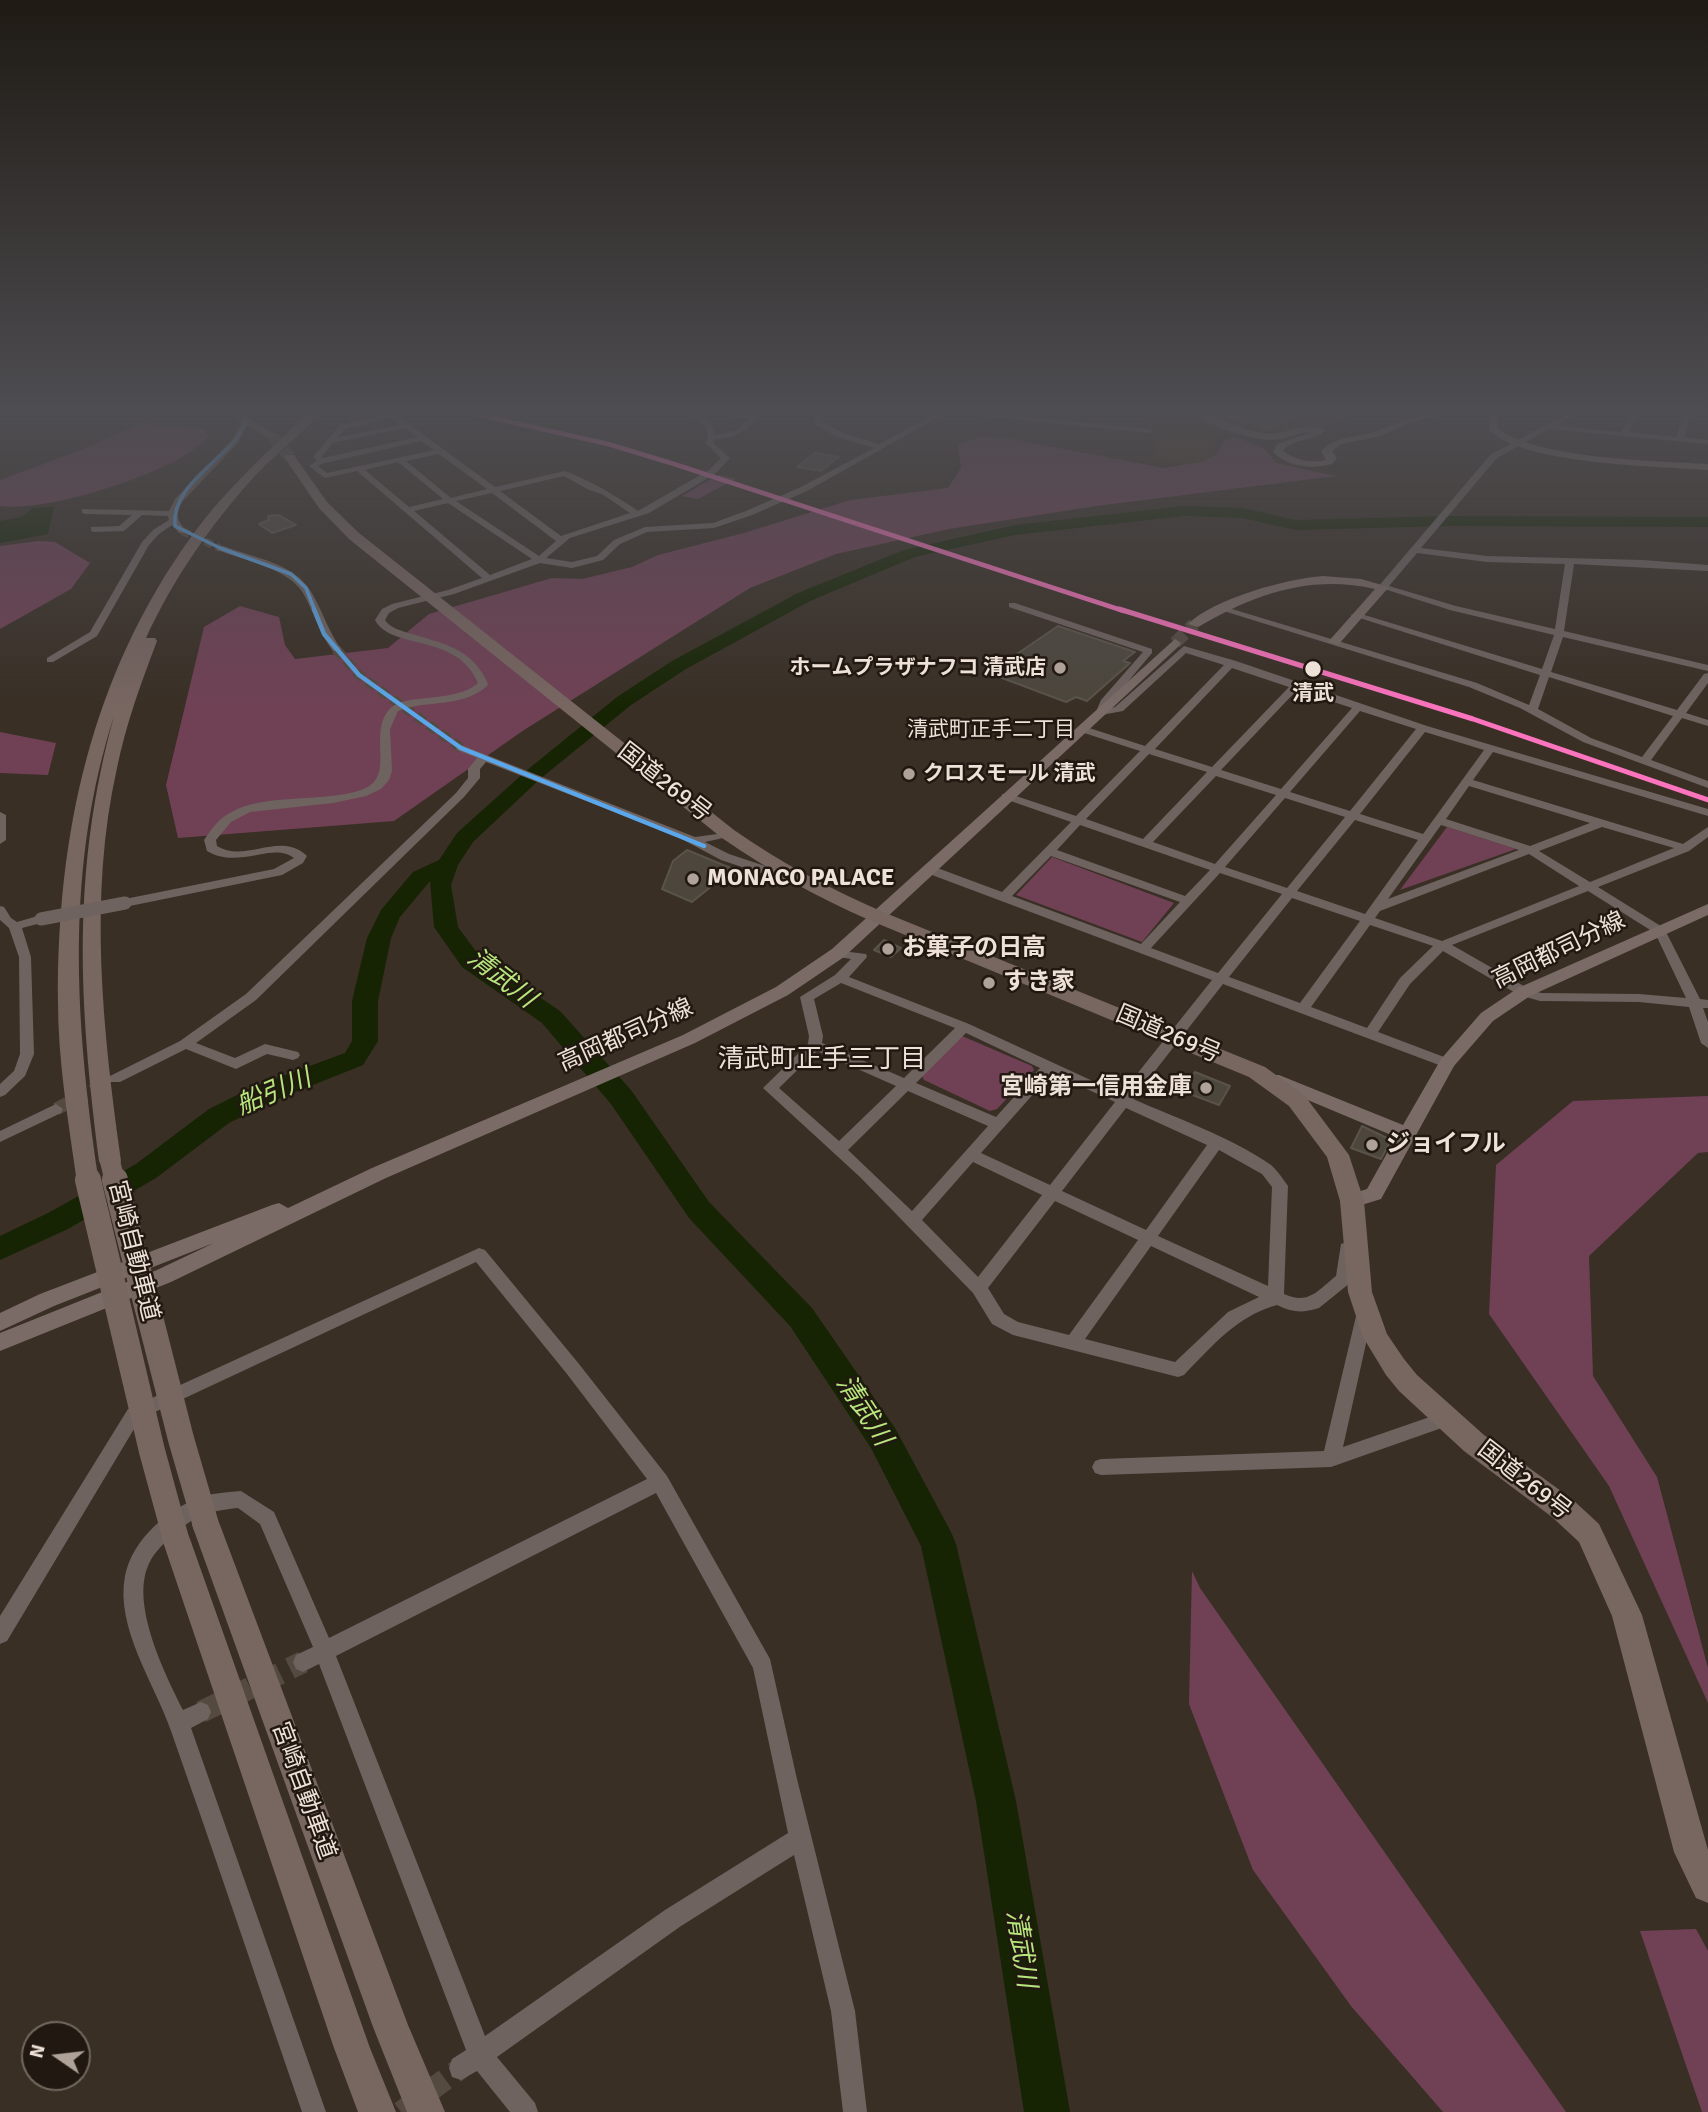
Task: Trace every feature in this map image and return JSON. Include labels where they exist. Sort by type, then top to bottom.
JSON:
[{"type":"highway","name":"宮崎自動車道","points":[[217,513],[178,563],[142,625],[123,665],[89,769],[75,846],[69,926],[68,1003],[75,1085],[87,1176],[152,1451],[176,1539],[347,2035],[377,2112]]},
{"type":"highway","name":"宮崎自動車道","points":[[230,513],[192,562],[157,624],[118,724],[106,767],[94,843],[89,921],[91,998],[98,1077],[110,1161],[181,1439],[206,1525],[391,2027],[426,2112]]},
{"type":"highway","name":"国道269号","points":[[331,513],[354,536],[428,597],[767,862],[814,888],[876,916],[1257,1072],[1297,1101],[1338,1155],[1352,1201],[1360,1292],[1377,1337],[1395,1367],[1408,1383],[1483,1450],[1562,1508],[1589,1533],[1627,1615],[1691,1852],[1708,1886]]},
{"type":"main road","points":[[1194,624],[1219,608],[1302,581],[1343,579],[1383,587]]},
{"type":"main road","points":[[1335,642],[1355,615],[1383,587]]},
{"type":"main road","name":"高岡都司分線","points":[[0,1342],[164,1276],[379,1173],[689,1039],[782,991],[838,953],[1175,642]]},
{"type":"main road","name":"高岡都司分線","points":[[1352,1201],[1374,1194],[1447,1063],[1487,1017],[1524,992],[1708,909]]},
{"type":"main road","points":[[1257,1072],[1409,1135]]},
{"type":"main road","name":"高岡都司分線","points":[[0,1323],[47,1300],[170,1250],[379,1173]]},
{"type":"street","points":[[106,543],[140,513]]},
{"type":"street","points":[[144,513],[172,517],[182,531]]},
{"type":"street","points":[[50,660],[94,634],[145,544],[174,513]]},
{"type":"street","points":[[412,513],[488,578]]},
{"type":"street","points":[[468,513],[539,560],[579,564],[600,558],[617,542],[645,530],[723,523],[748,513]]},
{"type":"street","points":[[524,513],[561,540]]},
{"type":"street","points":[[15,926],[288,868],[302,856],[295,851],[280,849],[230,855],[216,853],[211,848],[210,841],[229,818],[249,807],[331,800],[371,790],[385,776],[383,727],[394,709],[412,703],[464,696],[480,687],[483,681],[455,650],[412,638],[383,626],[380,620],[385,611],[428,597],[451,593],[539,560],[561,540],[639,513]]},
{"type":"street","points":[[1447,513],[1383,587],[1453,608],[1708,668]]},
{"type":"street","points":[[94,529],[121,529]]},
{"type":"street","points":[[1417,547],[1487,559],[1708,568]]},
{"type":"street","points":[[220,548],[291,574],[299,580],[321,621],[324,634],[336,649]]},
{"type":"street","points":[[1532,711],[1559,633],[1570,562]]},
{"type":"street","points":[[1012,605],[1149,651],[1105,702],[1100,714]]},
{"type":"street","points":[[1219,608],[1473,685],[1532,711],[1587,740],[1708,785]]},
{"type":"street","points":[[1355,615],[1708,723]]},
{"type":"street","points":[[1100,714],[1119,709],[1184,649],[1423,728],[1708,813]]},
{"type":"street","points":[[1004,897],[1231,663]]},
{"type":"street","points":[[1644,762],[1708,676]]},
{"type":"street","points":[[1145,844],[1296,685]]},
{"type":"street","points":[[1143,949],[1218,868],[1358,706]]},
{"type":"street","points":[[979,1288],[1173,1037],[1423,728]]},
{"type":"street","points":[[1083,729],[1426,839]]},
{"type":"street","points":[[461,748],[680,834],[725,857],[814,888]]},
{"type":"street","points":[[1303,1009],[1491,748]]},
{"type":"street","points":[[115,1079],[185,1044],[223,1020],[291,961],[460,795],[474,778],[474,769],[489,760]]},
{"type":"street","points":[[1467,782],[1685,848]]},
{"type":"street","points":[[1006,796],[1442,945],[1524,992],[1551,997],[1639,998],[1701,1003]]},
{"type":"street","points":[[0,816],[0,840]]},
{"type":"street","points":[[1439,821],[1530,850],[1660,931],[1701,1003],[1708,1044]]},
{"type":"street","points":[[1376,908],[1601,822]]},
{"type":"street","points":[[1370,1034],[1405,981],[1442,945],[1685,848],[1708,831]]},
{"type":"street","points":[[694,841],[728,834]]},
{"type":"street","points":[[1049,851],[1188,901]]},
{"type":"street","points":[[928,869],[1447,1063]]},
{"type":"street","points":[[0,910],[6,920],[15,926],[25,957],[27,1054],[20,1073],[0,1093]]},
{"type":"street","points":[[838,953],[861,957],[840,978],[807,998],[816,1037],[814,1045],[770,1088],[839,1150],[979,1288],[998,1319],[1013,1328],[1178,1370],[1234,1315],[1258,1302],[1276,1299]]},
{"type":"street","points":[[840,978],[964,1027],[1216,1143],[1266,1170],[1280,1186],[1276,1299]]},
{"type":"street","points":[[839,1150],[964,1027]]},
{"type":"street","points":[[185,1044],[236,1064],[265,1049],[293,1055]]},
{"type":"street","points":[[814,1045],[998,1124]]},
{"type":"street","points":[[912,1221],[1049,1066]]},
{"type":"street","points":[[0,1137],[56,1109]]},
{"type":"street","points":[[1073,1343],[1216,1143]]},
{"type":"street","points":[[971,1155],[1297,1307],[1313,1303],[1344,1279],[1352,1201]]},
{"type":"street","points":[[0,1634],[134,1414],[479,1254],[573,1369],[660,1482],[763,1666],[800,1838],[843,2011],[855,2112]]},
{"type":"street","points":[[1332,1459],[1366,1307]]},
{"type":"street","points":[[1101,1467],[1332,1459],[1447,1419]]},
{"type":"street","points":[[303,1662],[660,1482]]},
{"type":"street","points":[[314,2112],[179,1723],[160,1686],[137,1615],[135,1575],[156,1535],[200,1506],[241,1499],[267,1518],[324,1650],[471,2062],[526,2112]]},
{"type":"street","points":[[179,1723],[201,1712]]},
{"type":"street","points":[[471,2062],[673,1919],[800,1838]]},
{"type":"shaded area","points":[[27,513],[53,513],[48,534],[0,543],[0,521],[21,517]]},
{"type":"shaded area","points":[[810,513],[1054,513],[949,529],[836,554],[750,588],[524,730],[394,821],[178,838],[166,785],[204,627],[240,606],[279,617],[285,645],[295,659],[388,648],[429,614],[552,578],[582,579],[632,567],[658,555]]},
{"type":"shaded area","points":[[39,541],[55,542],[90,563],[71,589],[0,629],[0,546]]},
{"type":"shaded area","points":[[0,732],[56,743],[48,775],[0,773]]},
{"type":"shaded area","points":[[1447,827],[1516,849],[1400,890]]},
{"type":"shaded area","points":[[1052,857],[1174,903],[1142,942],[1016,895]]},
{"type":"shaded area","points":[[962,1036],[1032,1066],[1034,1070],[997,1109],[990,1111],[924,1080],[922,1076]]},
{"type":"shaded area","points":[[1708,1096],[1708,1152],[1698,1153],[1589,1256],[1593,1376],[1657,1477],[1708,1668],[1708,1703],[1609,1486],[1489,1314],[1496,1165],[1573,1101]]},
{"type":"shaded area","points":[[1192,1571],[1200,1588],[1566,2112],[1443,2112],[1351,2006],[1253,1870],[1189,1704]]},
{"type":"shaded area","points":[[1696,1929],[1708,1951],[1708,2112],[1702,2112],[1640,1931]]},
{"type":"building","points":[[279,515],[296,525],[272,533],[259,524],[269,520],[268,516]]},
{"type":"building","name":"ホームプラザナフコ 清武店","points":[[1058,626],[1135,652],[1123,661],[1130,663],[1087,701],[1076,697],[1066,702],[989,673]]},
{"type":"building","name":"MONACO PALACE","points":[[687,850],[733,869],[692,902],[662,889],[673,861]]},
{"type":"building","name":"お菓子の日高","points":[[884,940],[901,948],[891,957],[874,950]]},
{"type":"building","name":"宮崎第一信用金庫","points":[[1195,1072],[1230,1086],[1219,1105],[1182,1091]]},
{"type":"building","name":"ジョイフル","points":[[1362,1126],[1391,1140],[1381,1159],[1351,1148]]},
{"type":"waterway","name":"清武川","points":[[447,865],[465,838],[533,775],[624,701],[679,665],[804,597],[910,553],[1015,530],[1170,513]]},
{"type":"waterway","name":"清武川","points":[[1230,513],[1295,525],[1450,521],[1708,522]]},
{"type":"waterway","name":"船引川","points":[[0,1249],[58,1221],[146,1171],[219,1116],[263,1094],[354,1059],[365,1041],[365,1001],[379,938],[389,915],[421,877],[447,865]]},
{"type":"waterway","name":"清武川","points":[[447,865],[440,885],[446,927],[471,962],[551,1017],[621,1097],[699,1210],[801,1317],[883,1438],[938,1544],[996,1801],[1047,2112]]},
{"type":"tunnel","points":[[182,531],[220,548]]},
{"type":"tunnel","points":[[1175,643],[1194,624]]},
{"type":"tunnel","points":[[336,649],[359,675],[461,748]]},
{"type":"tunnel","points":[[56,1109],[107,1083]]},
{"type":"tunnel","points":[[201,1712],[303,1662]]},
{"type":"tunnel","points":[[401,2112],[461,2068]]},
{"type":"transit line","points":[[175,513],[175,526],[220,548],[291,574],[306,588],[324,634],[359,675],[461,748],[704,846]]},
{"type":"transit line","points":[[822,513],[1075,596],[1473,719],[1708,800]]},
{"type":"place","name":"ホームプラザナフコ 清武店","points":[[1060,668]]},
{"type":"place","name":"清武","points":[[1313,669]]},
{"type":"place","name":"クロスモール 清武","points":[[909,774]]},
{"type":"place","name":"MONACO PALACE","points":[[693,879]]},
{"type":"place","name":"お菓子の日高","points":[[888,949]]},
{"type":"place","name":"すき家","points":[[989,983]]},
{"type":"place","name":"宮崎第一信用金庫","points":[[1206,1088]]},
{"type":"place","name":"ジョイフル","points":[[1372,1145]]},
{"type":"district","name":"清武町正手二丁目","points":[[991,730]]},
{"type":"district","name":"清武町正手三丁目","points":[[822,1060]]}]
